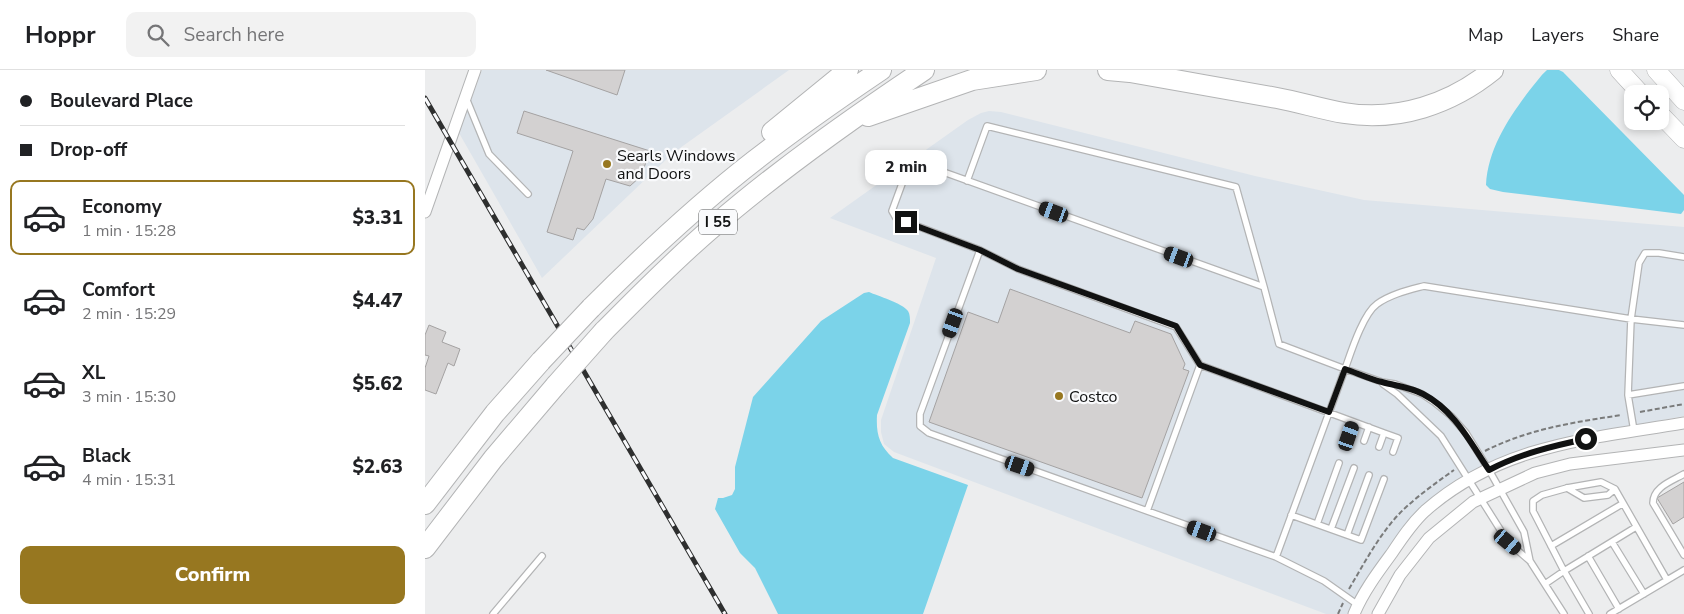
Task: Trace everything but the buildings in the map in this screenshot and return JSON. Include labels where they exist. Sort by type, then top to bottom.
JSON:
[{"type":"highway","points":[[697,208],[721,176],[761,140],[848,70]]},
{"type":"highway","name":"I 55","points":[[425,504],[495,413],[541,361],[655,245],[754,161],[825,108],[881,70]]},
{"type":"highway","name":"I 55","points":[[425,548],[493,459],[556,385],[604,331],[665,271],[714,226],[843,125],[924,70]]},
{"type":"highway","points":[[843,125],[972,80],[1037,70]]},
{"type":"highway","points":[[1108,70],[1130,72],[1285,100],[1345,113],[1365,115],[1396,114],[1423,109],[1449,99],[1493,70]]},
{"type":"main road","points":[[1619,70],[1633,85]]},
{"type":"main road","points":[[1656,70],[1684,101]]},
{"type":"main road","points":[[1669,123],[1684,139]]},
{"type":"street","points":[[425,212],[475,70]]},
{"type":"street","points":[[1373,614],[1356,609],[1384,564],[1410,528],[1425,512],[1469,480],[1509,459],[1546,447],[1684,423]]},
{"type":"street","points":[[1378,614],[1400,575],[1429,538],[1453,516],[1473,502],[1535,473],[1569,464],[1684,450]]},
{"type":"lane","points":[[466,96],[489,154],[528,194]]},
{"type":"lane","points":[[967,181],[987,126],[1236,187],[1279,344],[1382,382],[1395,384],[1422,394],[1451,416],[1466,433],[1524,532],[1530,561]]},
{"type":"lane","points":[[1264,287],[924,166],[903,181],[892,211],[896,218],[980,250],[1018,269],[1176,326],[1200,365],[1398,438],[1393,452]]},
{"type":"lane","points":[[980,250],[920,414],[920,426],[929,433],[1276,558],[1324,581],[1356,609]]},
{"type":"lane","points":[[1634,431],[1628,395],[1631,319],[1639,263],[1645,253],[1684,257]]},
{"type":"lane","points":[[1276,558],[1361,328],[1377,304],[1400,292],[1425,286],[1631,319],[1684,325]]},
{"type":"lane","points":[[1147,511],[1200,365]]},
{"type":"lane","points":[[1382,382],[1441,436],[1508,542],[1530,561],[1564,614]]},
{"type":"lane","points":[[1628,395],[1684,386]]},
{"type":"lane","points":[[1349,436],[1354,422]]},
{"type":"lane","points":[[1364,441],[1369,427]]},
{"type":"lane","points":[[1379,447],[1384,432]]},
{"type":"lane","points":[[1317,524],[1339,463]]},
{"type":"lane","points":[[1331,529],[1354,468]]},
{"type":"lane","points":[[1684,474],[1658,489],[1653,497],[1654,507],[1684,555]]},
{"type":"lane","points":[[1347,535],[1369,475]]},
{"type":"lane","points":[[1291,515],[1361,540],[1383,479]]},
{"type":"lane","points":[[1589,614],[1533,511],[1533,501],[1542,495],[1601,482],[1615,489],[1667,580]]},
{"type":"lane","points":[[1567,488],[1584,498],[1608,495],[1615,489]]},
{"type":"lane","points":[[1551,546],[1622,504]]},
{"type":"lane","points":[[1545,584],[1636,527]]},
{"type":"lane","points":[[1677,544],[1684,540]]},
{"type":"lane","points":[[1612,542],[1643,594]]},
{"type":"lane","points":[[493,614],[542,556]]},
{"type":"lane","points":[[1587,556],[1619,609]]},
{"type":"lane","points":[[1610,614],[1684,570]]},
{"type":"path","points":[[1489,449],[1533,431],[1684,404]]},
{"type":"path","points":[[1355,580],[1386,532],[1404,510],[1451,472]]},
{"type":"path","points":[[1338,614],[1341,607]]},
{"type":"shaded area","points":[[482,70],[789,70],[673,153],[542,278],[459,133]]},
{"type":"shaded area","points":[[989,111],[1001,112],[1255,176],[1364,200],[1684,227],[1684,416],[1552,441],[1447,486],[1410,520],[1376,566],[1350,614],[1326,614],[894,452],[884,444],[881,420],[936,258],[830,218],[968,120]]},
{"type":"water","points":[[1547,70],[1563,72],[1684,195],[1684,210],[1681,214],[1503,192],[1490,189],[1486,185],[1491,159],[1500,135],[1521,102]]},
{"type":"water","points":[[869,292],[901,305],[908,311],[910,318],[910,323],[877,415],[879,439],[893,458],[968,485],[923,614],[778,614],[755,568],[740,553],[715,509],[718,498],[732,495],[735,489],[735,467],[753,397],[821,321],[864,293]]},
{"type":"railway","points":[[425,98],[725,614]]},
{"type":"place","name":"Searls Windows and Doors","points":[[607,164]]},
{"type":"place","name":"Costco","points":[[1059,396]]},
{"type":"route","points":[[906,222],[980,250],[1018,269],[1176,326],[1200,365],[1329,412],[1345,369],[1422,394],[1451,416],[1466,433],[1489,470],[1509,459],[1546,447],[1586,439]]}]
